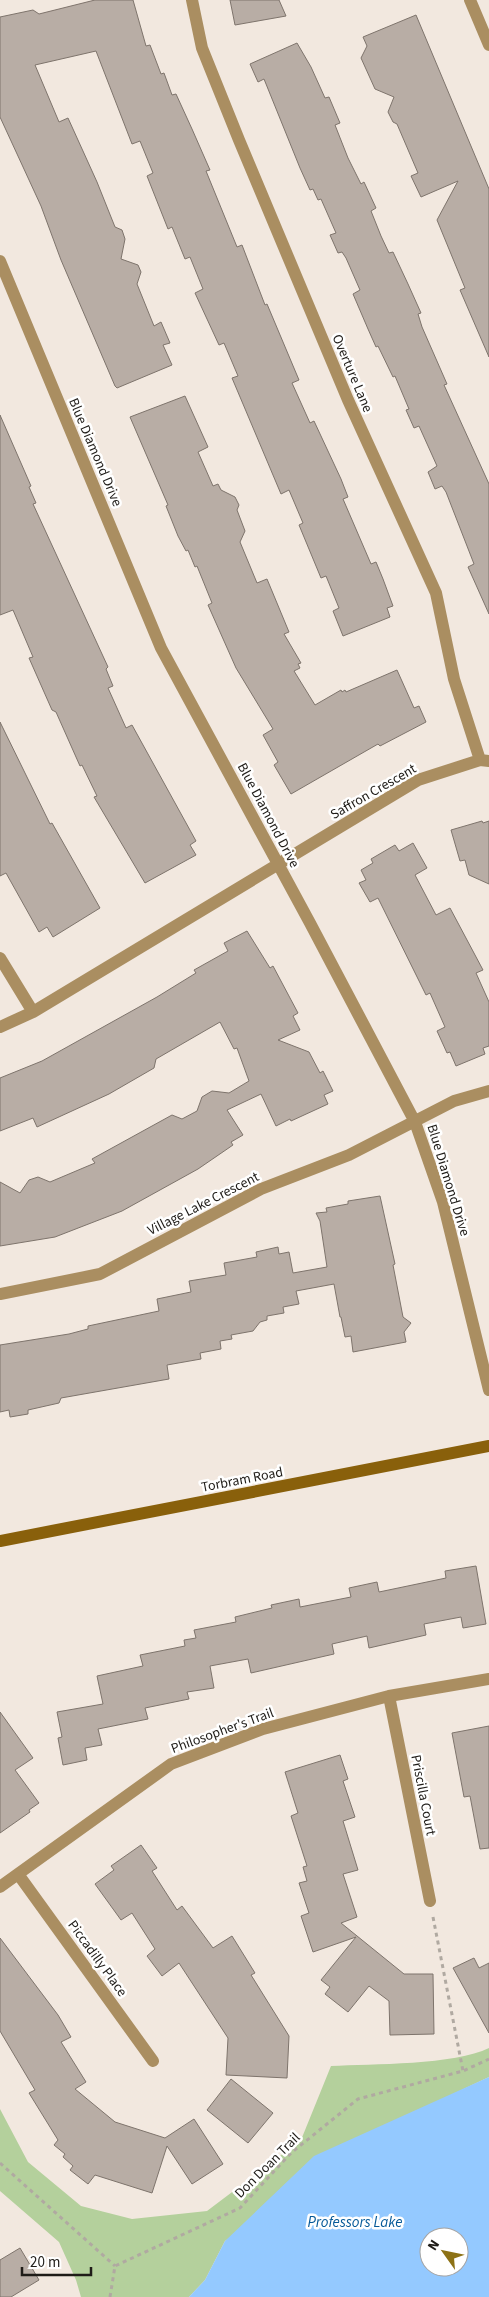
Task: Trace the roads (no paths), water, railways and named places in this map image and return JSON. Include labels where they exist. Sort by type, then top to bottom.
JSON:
[{"type":"main road","name":"Torbram Road","points":[[0,1541],[489,1446]]},
{"type":"street","name":"Overture Lane","points":[[192,0],[202,48],[239,140],[348,400],[436,593],[454,679],[485,761]]},
{"type":"street","points":[[470,0],[489,45]]},
{"type":"street","name":"Blue Diamond Drive","points":[[0,262],[161,648],[415,1122],[443,1202],[489,1390]]},
{"type":"street","name":"Saffron Crescent","points":[[278,864],[418,780],[485,761]]},
{"type":"street","points":[[0,1026],[33,1012],[278,864]]},
{"type":"street","points":[[0,958],[33,1012]]},
{"type":"street","name":"Village Lake Crescent","points":[[0,1294],[100,1274],[261,1189],[349,1155],[454,1102],[489,1091]]},
{"type":"street","name":"Philosopher's Trail","points":[[0,1886],[171,1764],[263,1729],[389,1696],[489,1679]]},
{"type":"street","name":"Priscilla Court","points":[[389,1696],[430,1901]]},
{"type":"street","name":"Piccadilly Place","points":[[18,1874],[153,2061]]},
{"type":"water","name":"Professors Lake","points":[[489,2077],[489,2297],[189,2297],[205,2280],[225,2241],[314,2156]]}]
